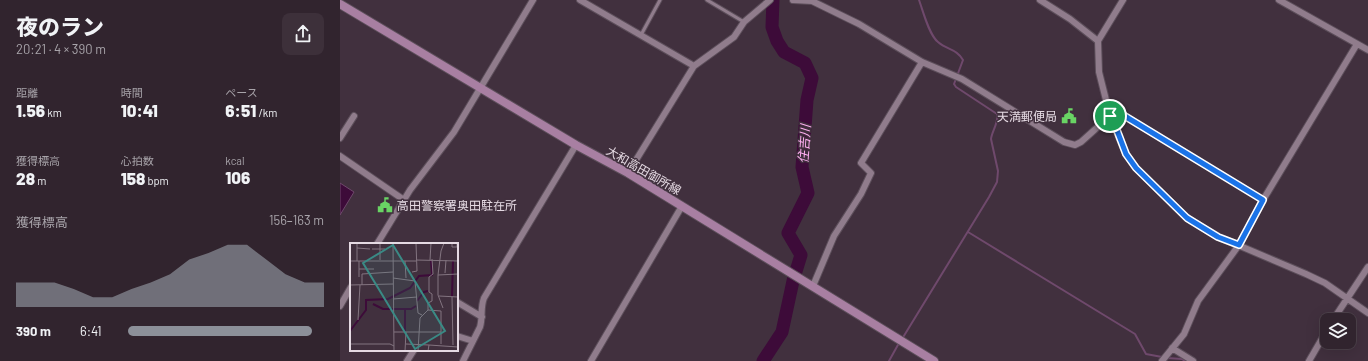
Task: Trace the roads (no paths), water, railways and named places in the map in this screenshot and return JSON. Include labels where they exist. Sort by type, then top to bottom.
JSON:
[{"type":"main road","name":"大和高田御所線","points":[[340,4],[576,145],[628,173],[934,361]]},
{"type":"street","points":[[378,243],[404,200],[454,132],[533,0]]},
{"type":"street","points":[[580,0],[694,66]]},
{"type":"street","points":[[628,173],[694,66],[734,36],[744,22],[770,0]]},
{"type":"street","points":[[793,0],[813,0],[859,24],[922,62],[962,79],[1064,142],[1075,145],[1081,142],[1110,116]]},
{"type":"street","points":[[1040,0],[1098,41]]},
{"type":"street","points":[[1123,0],[1098,41],[1099,72],[1110,116],[1126,154],[1136,168],[1187,218],[1218,237],[1325,283],[1368,313]]},
{"type":"street","points":[[1279,0],[1368,50]]},
{"type":"street","points":[[1162,361],[1184,334],[1198,301],[1239,245],[1263,200],[1357,44]]},
{"type":"street","points":[[813,286],[834,236],[861,194],[871,173],[861,163],[922,62]]},
{"type":"street","points":[[340,138],[354,116]]},
{"type":"street","points":[[463,361],[480,327],[482,317],[481,304],[487,292],[576,145]]},
{"type":"street","points":[[340,156],[404,200]]},
{"type":"street","points":[[591,361],[682,206]]},
{"type":"street","points":[[1338,313],[1368,267]]},
{"type":"street","points":[[340,306],[350,289]]},
{"type":"street","points":[[458,303],[482,317]]},
{"type":"street","points":[[458,336],[473,341]]},
{"type":"street","points":[[1309,361],[1320,342]]},
{"type":"street","points":[[1172,348],[1193,361]]},
{"type":"street","points":[[407,361],[413,351]]},
{"type":"lane","points":[[641,35],[660,0]]},
{"type":"lane","points":[[707,0],[744,22]]},
{"type":"waterway","name":"住吉川","points":[[763,361],[782,332],[793,281],[801,255],[788,233],[808,193],[802,167],[807,100],[812,78],[805,63],[784,52],[777,41],[772,27],[773,0]]},
{"type":"waterway","points":[[902,339],[989,197],[997,182],[998,171],[991,139],[997,120],[997,114],[956,87],[954,84],[963,60],[961,56],[941,45],[935,39],[919,0]]},
{"type":"waterway","points":[[968,232],[1135,334],[1146,354],[1162,357]]},
{"type":"waterway","points":[[889,361],[899,343]]},
{"type":"waterway","points":[[1167,358],[1182,359],[1185,361]]},
{"type":"place","name":"天満郵便局","points":[[1069,116]]},
{"type":"place","name":"高田警察署奥田駐在所","points":[[385,205]]}]
